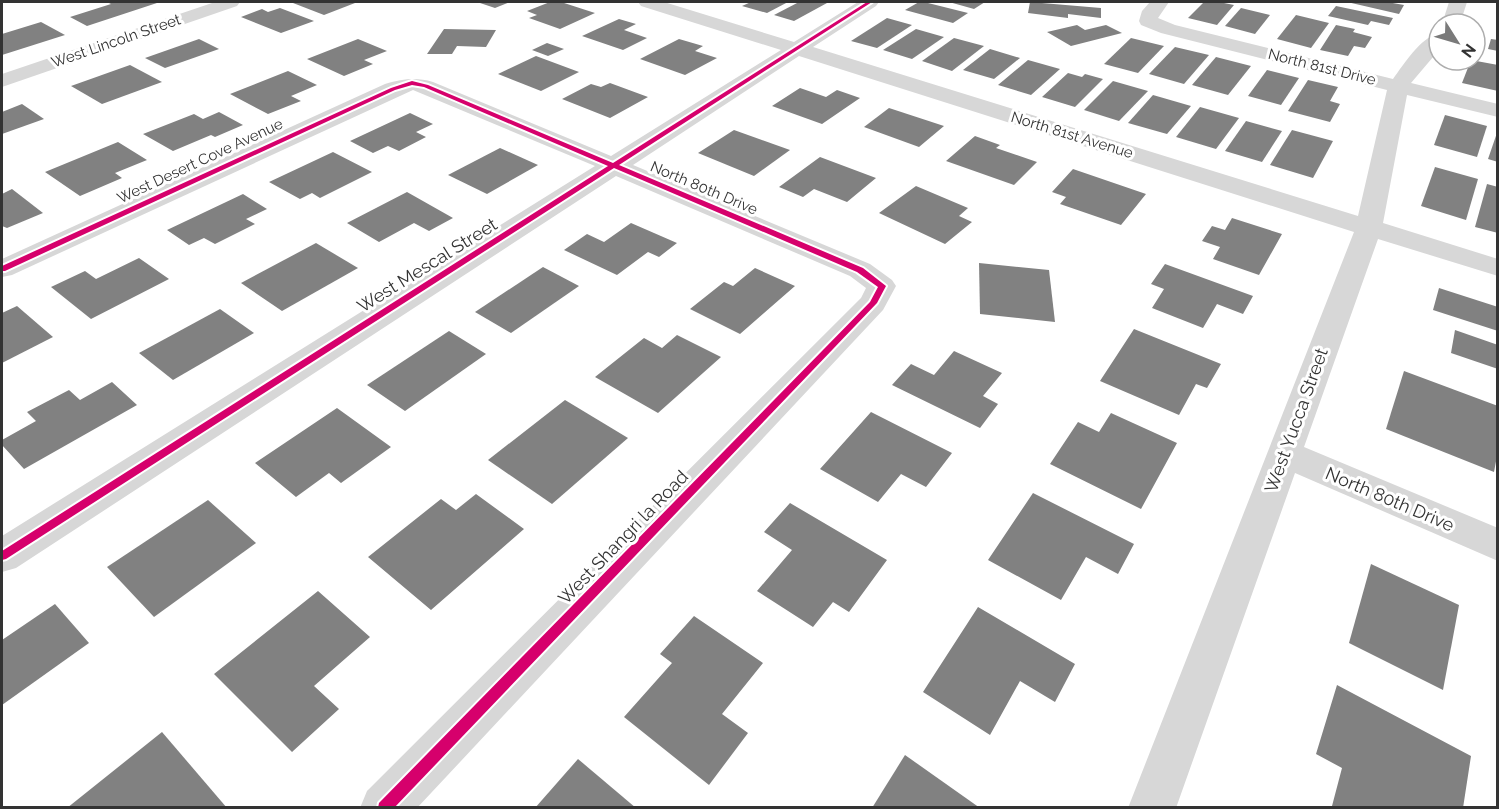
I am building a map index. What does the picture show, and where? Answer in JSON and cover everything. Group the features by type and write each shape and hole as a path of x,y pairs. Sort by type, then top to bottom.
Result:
{"street":[{"name":"West Lincoln Street","path":"2,81 231,2"},
{"name":"North 81st Avenue","path":"646,2 1497,268"},
{"name":"West Mescal Street","path":"2,556 870,2"},
{"name":"North 81st Drive","path":"1160,2 1151,11 1148,21 1168,29 1497,111"},
{"name":"West Yucca Street","path":"1152,807 1369,227 1398,86 1427,51"},
{"name":"North 80th Drive","path":"412,83 426,86 860,270 882,286"},
{"name":"West Desert Cove Avenue","path":"2,269 393,89 412,83"},
{"name":"West Shangri la Road","path":"384,807 873,303 882,286"},
{"name":"North 80th Drive","path":"1283,453 1497,545"}],"building":[{"path":"107,2 160,2 87,26 70,17 111,4"},
{"path":"477,2 510,2 495,8"},
{"path":"550,2 561,2 595,13 560,29 529,18 537,15 527,11"},
{"path":"751,2 788,2 767,13 742,6"},
{"path":"799,2 827,3 794,21 774,15"},
{"path":"919,2 968,13 953,23 905,10"},
{"path":"949,2 985,2 974,9"},
{"path":"1030,2 1101,8 1101,18 1068,14 1068,18 1028,13"},
{"path":"1204,2 1234,5 1217,25 1188,18"},
{"path":"1347,2 1387,2 1404,5 1399,14"},
{"path":"293,3 355,3 324,15"},
{"path":"1336,6 1393,18 1389,25 1371,21 1368,25 1328,16"},
{"path":"280,8 314,21 281,33 241,17 262,9 268,12"},
{"path":"1241,8 1270,15 1255,34 1225,26"},
{"path":"1296,15 1329,23 1311,48 1277,39"},
{"path":"887,18 912,25 877,48 851,41"},
{"path":"619,19 636,24 624,30 647,38 623,50 582,36"},
{"path":"41,22 65,35 2,55 2,34"},
{"path":"1077,25 1085,30 1106,25 1122,33 1071,46 1047,32"},
{"path":"1336,25 1355,29 1353,32 1372,37 1365,48 1354,46 1348,56 1320,50"},
{"path":"444,29 496,30 486,47 457,46 452,54 427,54"},
{"path":"916,29 944,37 912,59 883,50"},
{"path":"954,38 984,46 952,71 922,61"},
{"path":"1131,38 1164,46 1138,73 1104,64"},
{"path":"199,39 219,49 165,68 145,58"},
{"path":"358,39 387,51 364,60 373,64 344,76 307,59"},
{"path":"679,39 703,46 695,51 717,58 685,75 640,59"},
{"path":"1491,39 1498,40 1498,51 1488,49"},
{"path":"547,43 564,49 548,56 532,50"},
{"path":"1175,47 1209,55 1184,84 1149,74"},
{"path":"990,49 1020,58 994,79 963,70"},
{"path":"536,56 579,72 541,91 498,74"},
{"path":"1216,57 1251,66 1228,95 1192,85"},
{"path":"1028,60 1060,69 1031,95 998,85"},
{"path":"1487,63 1498,65 1498,91 1462,83 1466,72 1487,72"},
{"path":"130,65 162,82 102,104 71,86"},
{"path":"1267,70 1299,78 1281,105 1248,96"},
{"path":"288,71 317,85 291,96 301,101 268,114 230,94"},
{"path":"1068,73 1082,77 1085,74 1103,79 1075,107 1042,97"},
{"path":"1308,80 1338,87 1330,101 1340,104 1330,122 1288,111"},
{"path":"1113,81 1148,91 1119,121 1084,110"},
{"path":"610,83 648,97 610,118 562,99 591,84 601,87"},
{"path":"800,88 826,97 837,90 860,98 822,124 772,106"},
{"path":"1153,95 1191,106 1167,134 1128,123"},
{"path":"22,104 44,119 2,134 2,112"},
{"path":"1200,107 1239,118 1216,149 1176,137"},
{"path":"889,108 944,126 919,147 864,127"},
{"path":"219,112 243,125 173,151 143,134 194,114 203,119"},
{"path":"410,113 433,124 416,132 426,137 399,151 388,146 373,153 350,141"},
{"path":"1445,115 1487,126 1477,157 1434,145"},
{"path":"1246,121 1282,131 1262,162 1225,151"},
{"path":"734,130 790,150 754,176 698,153"},
{"path":"1292,130 1333,141 1313,178 1270,165"},
{"path":"1498,130 1498,162 1488,159"},
{"path":"975,136 1000,145 996,148 1037,162 1014,185 946,161"},
{"path":"118,142 147,160 115,173 122,178 80,196 45,172"},
{"path":"500,148 538,165 487,194 448,175"},
{"path":"333,152 372,172 320,198 312,193 300,199 269,182"},
{"path":"820,157 876,178 847,202 814,189 803,197 779,187"},
{"path":"1435,167 1478,179 1466,220 1421,206"},
{"path":"1073,169 1146,194 1121,225 1060,204 1066,197 1052,192"},
{"path":"1487,184 1498,187 1498,233 1475,227"},
{"path":"916,186 968,208 959,216 972,222 945,244 879,213"},
{"path":"12,189 43,213 7,228 2,226 2,194"},
{"path":"407,192 453,218 429,231 414,223 379,242 347,223"},
{"path":"243,194 267,209 246,219 255,224 215,244 204,238 189,245 167,230"},
{"path":"1232,218 1282,234 1259,275 1213,259 1220,247 1202,241 1212,226 1225,230"},
{"path":"631,223 677,243 659,257 648,252 617,275 564,250 587,234 604,242"},
{"path":"316,243 358,268 282,311 241,283"},
{"path":"139,258 169,279 91,319 51,287 85,271 96,279"},
{"path":"979,263 1049,270 1055,322 980,314"},
{"path":"1165,264 1253,296 1243,314 1217,304 1203,328 1152,308 1164,289 1151,284"},
{"path":"543,267 579,286 511,333 475,312"},
{"path":"755,268 795,286 740,334 690,309 724,282 733,286"},
{"path":"1439,288 1498,307 1498,331 1433,310"},
{"path":"17,306 53,337 2,363 2,313"},
{"path":"220,309 254,333 173,380 139,353"},
{"path":"1134,329 1221,364 1207,388 1196,384 1179,415 1100,381"},
{"path":"1455,330 1498,345 1498,369 1451,353"},
{"path":"449,331 486,354 405,411 367,385"},
{"path":"677,335 721,357 658,413 595,377 644,338 662,348"},
{"path":"954,351 1002,373 983,396 998,404 980,428 892,385 911,364 934,375"},
{"path":"1404,371 1498,406 1498,451 1494,472 1386,429"},
{"path":"112,382 137,405 24,469 2,445 2,440 36,421 27,412 69,390 80,400"},
{"path":"565,400 628,438 552,504 488,460"},
{"path":"337,408 391,447 341,483 329,473 296,497 255,463"},
{"path":"871,412 952,453 926,487 901,474 878,502 820,469"},
{"path":"1111,413 1177,443 1141,509 1050,464 1078,422 1099,432"},
{"path":"1033,493 1134,544 1118,574 1086,557 1061,600 988,560"},
{"path":"476,494 524,529 431,610 368,557 441,499 456,510"},
{"path":"208,500 256,543 154,617 107,567"},
{"path":"790,503 887,560 849,612 833,602 813,627 757,591 792,550 764,532"},
{"path":"1371,564 1459,605 1443,690 1349,643"},
{"path":"318,591 370,637 314,686 339,709 292,752 214,674"},
{"path":"55,604 89,643 2,705 2,640"},
{"path":"978,607 1075,664 1055,702 1020,681 990,735 923,692"},
{"path":"694,616 763,663 722,714 748,733 709,785 624,717 672,663 660,654"},
{"path":"1337,685 1471,756 1463,808 1332,806 1342,768 1316,754"},
{"path":"162,732 227,808 67,808"},
{"path":"905,755 980,808 872,808"},
{"path":"578,759 636,808 535,808"}],"cycle path":[{"path":"2,556 870,2"},
{"path":"2,269 393,89 412,83 426,86 860,270 882,286 873,303 384,808"}]}
